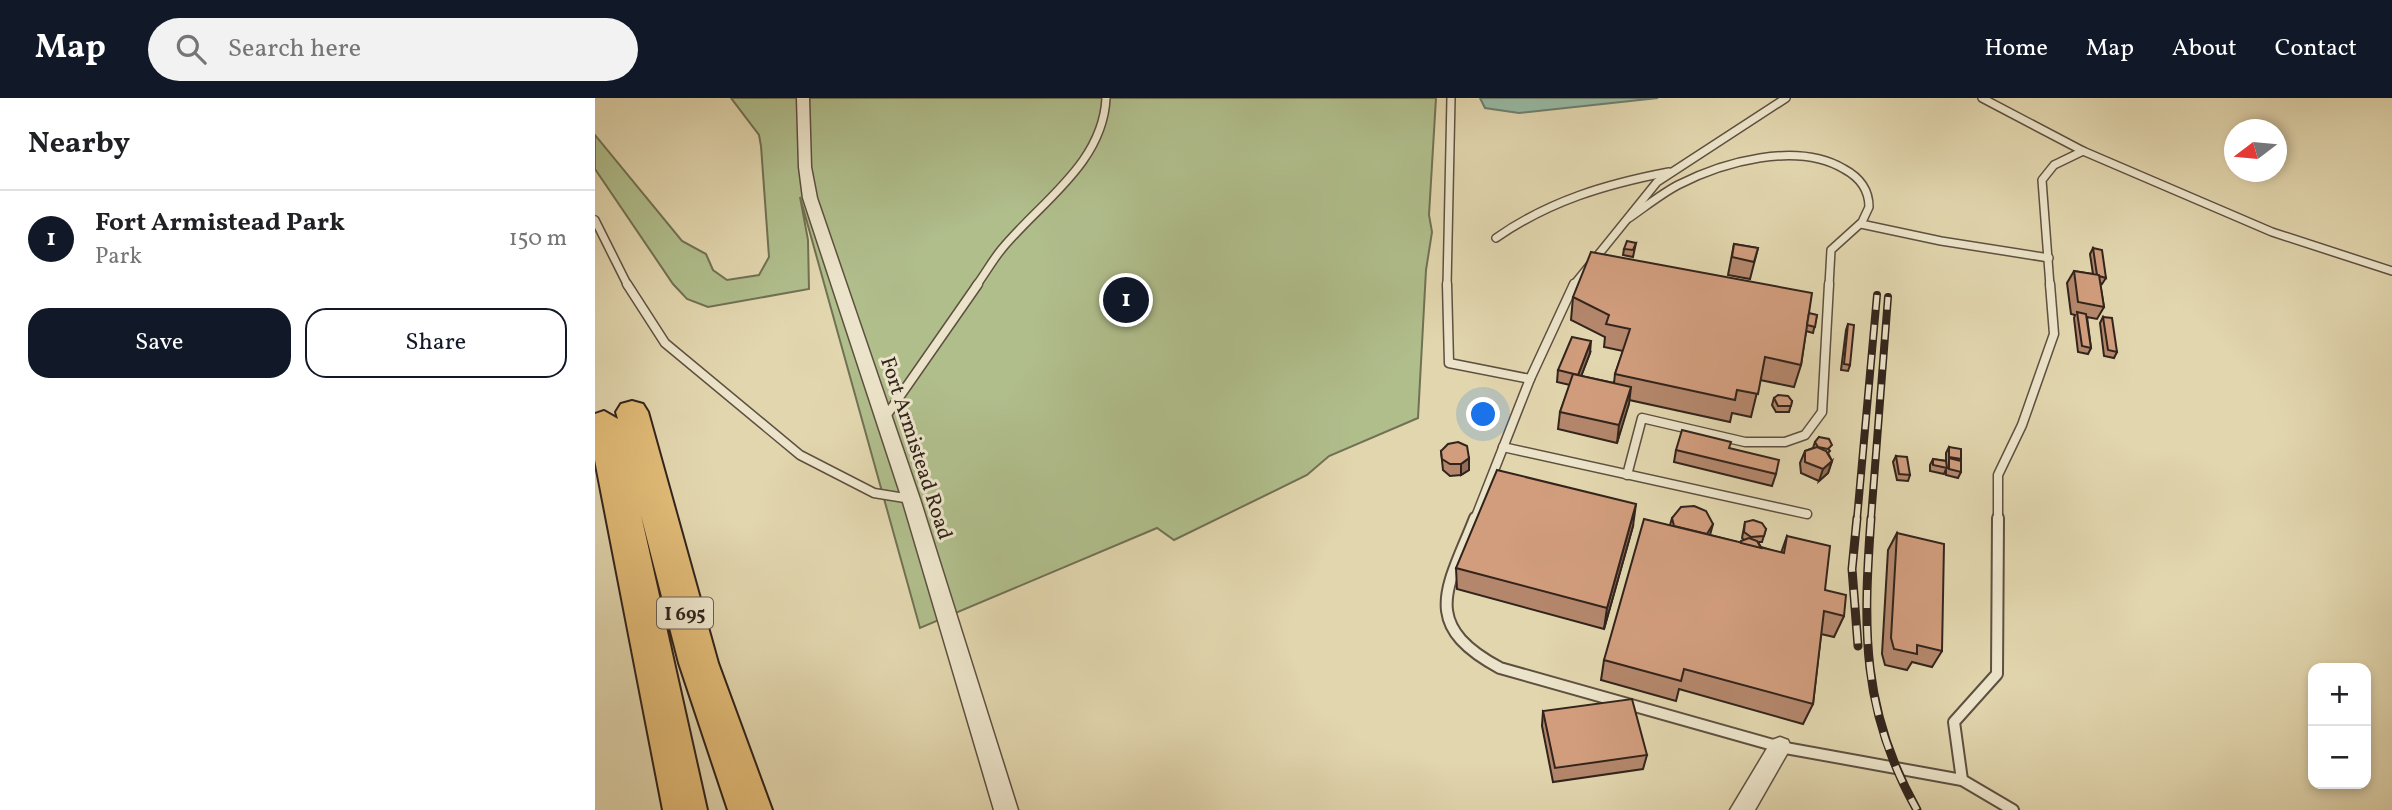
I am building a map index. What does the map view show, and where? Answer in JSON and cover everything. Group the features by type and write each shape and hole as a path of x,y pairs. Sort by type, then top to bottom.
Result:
{"highway":[{"name":"I 695","path":"685,810 618,418 730,761 750,810"}],"street":[{"name":"Fort Armistead Road","path":"803,98 804,167 810,198 911,499 1006,810"},
{"path":"1742,810 1780,747"}],"lane":[{"path":"884,419 1002,249 1051,200 1091,148 1105,120 1106,98"},
{"path":"1451,98 1446,317 1449,363 1530,379"},
{"path":"1786,98 1657,182 1604,250 1576,279 1530,379 1447,589 1445,610 1449,627 1457,640 1473,654 1500,668 1780,747 1962,780 2013,810"},
{"path":"1982,98 2083,151 2271,232 2392,271"},
{"path":"1962,780 1954,722 1997,674 1998,475 2022,425 2054,334 2042,180 2046,172 2055,165 2083,151"},
{"path":"1627,475 1642,418 1761,444 1786,442 1803,436 1815,426 1822,412 1831,250 1841,237 1861,224 1869,211 1860,180 1832,163 1789,157 1763,159 1702,174 1676,186 1629,218"},
{"path":"1496,237 1556,201 1606,183 1671,171"},
{"path":"595,220 631,290 665,342 800,456 874,492 911,499"},
{"path":"1861,224 1941,241 2049,258"},
{"path":"1503,447 1807,514"}],"shaded area":[{"path":"731,98 1436,98 1429,215 1432,232 1426,270 1418,418 1329,456 1307,475 1174,540 1157,528 920,628 800,197 808,240 809,289 708,307 687,299 673,284 595,169 595,135 682,241 706,254 713,270 727,280 759,275 769,257 761,146 759,135"},
{"path":"1480,98 1658,98 1519,113 1485,108"}],"building":[{"path":"1627,241 1636,243 1633,250 1624,249"},
{"path":"1734,244 1758,248 1754,262 1732,257"},
{"path":"2093,248 2102,250 2106,278 2097,275"},
{"path":"1591,252 1812,293 1801,365 1765,357 1758,394 1737,390 1735,400 1615,374 1630,329 1606,324 1609,315 1573,297"},
{"path":"2074,271 2099,275 2104,307 2078,302"},
{"path":"2077,312 2086,314 2091,348 2082,346"},
{"path":"1809,313 1817,315 1815,327 1807,325"},
{"path":"2103,317 2112,318 2117,352 2108,350"},
{"path":"1848,324 1854,325 1850,365 1844,364"},
{"path":"1572,337 1591,341 1578,375 1558,370"},
{"path":"1573,374 1631,387 1619,425 1560,412"},
{"path":"1778,395 1788,396 1792,401 1791,406 1778,406 1774,398"},
{"path":"1682,430 1731,442 1729,448 1779,460 1776,474 1676,450"},
{"path":"1819,437 1829,439 1832,445 1828,449 1818,447 1815,442"},
{"path":"1458,442 1467,446 1469,458 1461,464 1450,464 1442,459 1441,451 1448,444"},
{"path":"1817,447 1826,451 1832,461 1823,469 1805,462 1805,451"},
{"path":"1949,447 1961,449 1961,459 1949,457"},
{"path":"1896,456 1907,457 1910,475 1899,474"},
{"path":"1949,458 1961,461 1961,472 1949,469"},
{"path":"1933,459 1946,461 1947,468 1933,465"},
{"path":"1497,470 1636,504 1607,608 1456,568"},
{"path":"1694,506 1706,511 1713,524 1707,534 1674,526 1672,518 1681,507"},
{"path":"1644,519 1784,553 1787,536 1830,546 1825,590 1846,595 1844,616 1824,611 1813,704 1684,669 1681,681 1604,660"},
{"path":"1753,520 1762,523 1766,529 1764,536 1751,537 1744,532 1745,522"},
{"path":"1897,533 1944,544 1942,651 1917,645 1917,654 1894,649 1891,638"},
{"path":"1749,538 1757,541 1761,548 1741,543"},
{"path":"1632,699 1647,755 1555,768 1543,711"}],"railway":[{"path":"1857,519 1877,295"},
{"path":"1871,519 1888,297"},
{"path":"1857,518 1852,569 1858,646"},
{"path":"1871,518 1867,596 1870,668 1885,738 1917,810"}],"place":[{"name":"Fort Armistead Park","path":"1126,300"}]}
